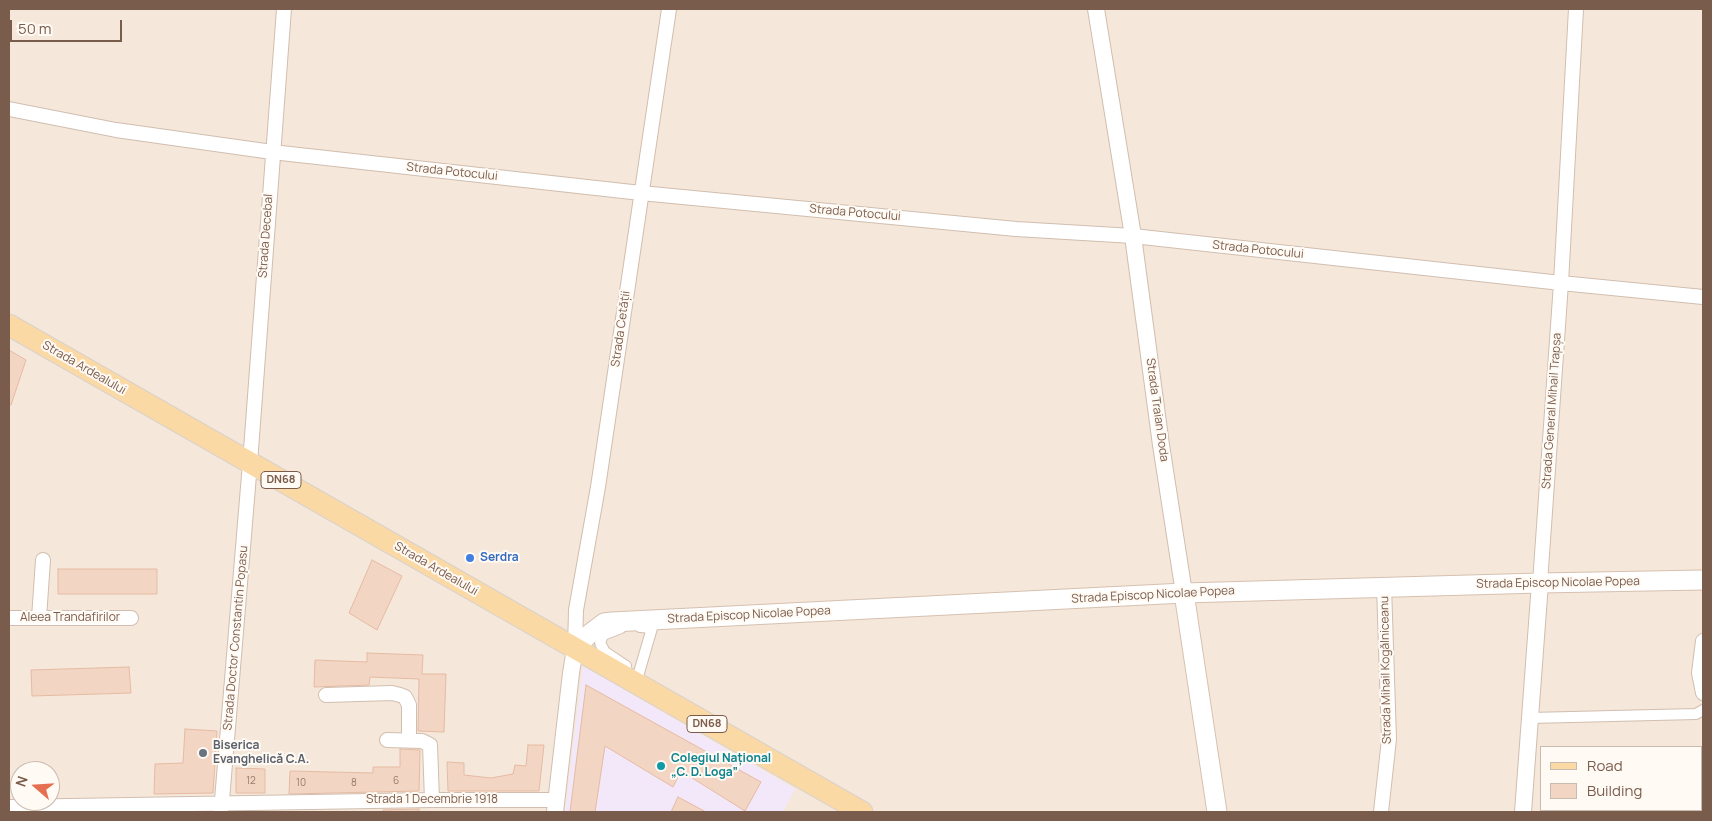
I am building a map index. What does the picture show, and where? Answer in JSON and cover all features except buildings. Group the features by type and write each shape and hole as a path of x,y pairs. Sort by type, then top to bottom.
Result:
{"main road":[{"name":"Strada Ardealului","path":"9,325 575,649 638,679 862,812"},
{"name":"Strada Episcop Nicolae Popea","path":"575,649 587,636 604,623 652,624 1184,593 1540,582 1703,580"},
{"name":"Strada Traian Doda","path":"1184,593 1217,812"}],"street":[{"name":"Strada Decebal","path":"250,463 284,9"},
{"name":"Strada Cetății","path":"575,649 576,610 600,477 669,9"},
{"name":"Strada Traian Doda","path":"1096,9 1133,236 1160,436 1184,593"},
{"name":"Strada General Mihail Trapșa","path":"1523,812 1561,283 1576,9"},
{"name":"Strada Potocului","path":"9,109 116,130 272,152 641,193 1016,229 1133,236 1703,297"},
{"name":"Strada Doctor Constantin Popasu","path":"222,808 250,463"},
{"path":"39,618 43,560"},
{"name":"Strada Mihail Kogălniceanu","path":"1381,812 1389,739 1384,586"},
{"name":"Aleea Trandafirilor","path":"9,618 131,618"},
{"path":"652,624 638,679 605,652 600,643 603,635 611,631 625,627 652,624"},
{"path":"1703,641 1699,673 1703,693"},
{"path":"555,806 570,673 575,649"},
{"path":"326,695 392,693 405,697 409,705 409,740"},
{"path":"1530,718 1696,714 1703,710"},
{"path":"387,740 422,741 430,745 432,800"},
{"name":"Strada 1 Decembrie 1918","path":"9,808 353,807 432,800 555,806"}],"shaded area":[{"path":"9,9 1703,9 1703,812 9,812"},
{"path":"583,666 795,789 783,812 565,812"}],"place":[{"name":"Serdra","path":"470,558"},
{"name":"Biserica Evanghelică C.A.","path":"203,753"},
{"name":"Colegiul Național „C. D. Loga”","path":"661,766"}]}
